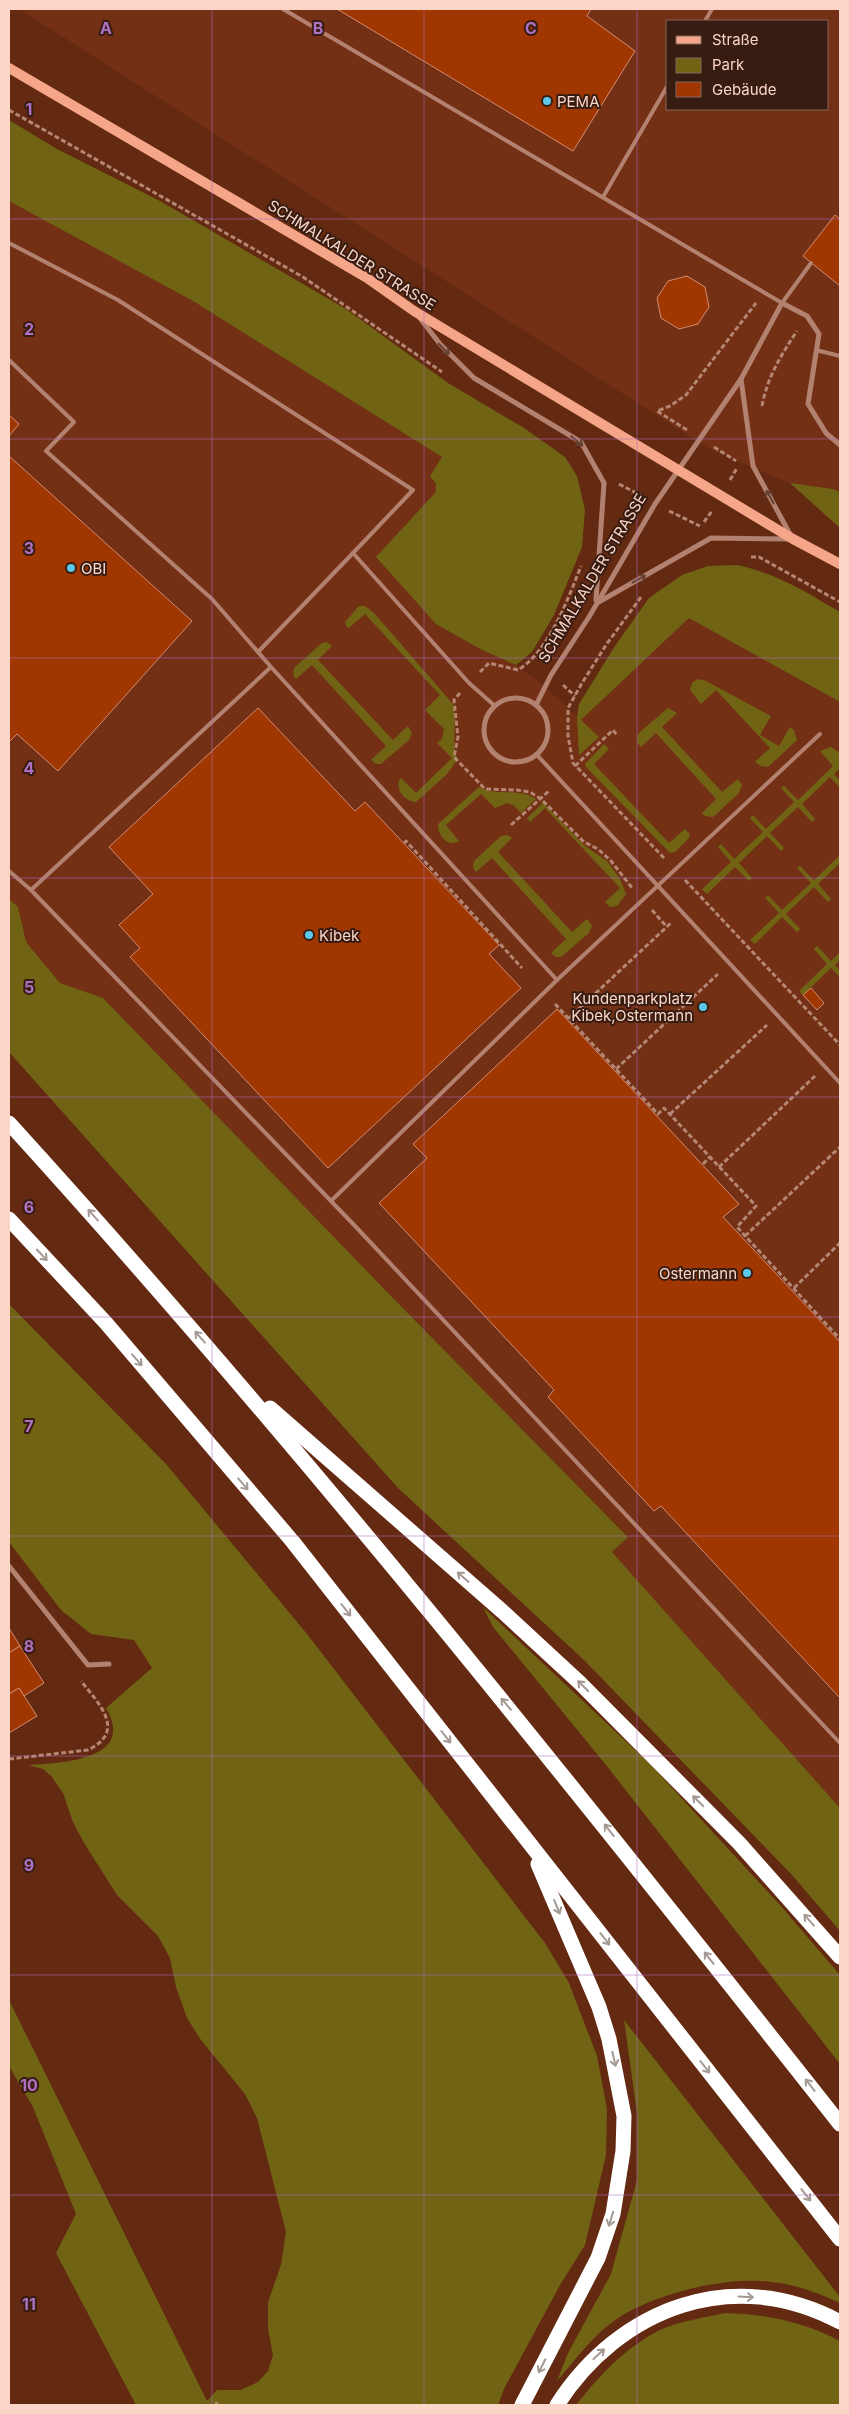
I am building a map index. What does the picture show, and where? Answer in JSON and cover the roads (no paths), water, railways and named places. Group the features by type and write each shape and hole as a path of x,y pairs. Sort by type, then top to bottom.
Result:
{"highway":[{"path":"9,1123 232,1374 581,1795 840,2124"},
{"path":"9,1219 106,1323 293,1542 840,2239"},
{"path":"232,1374 502,1611 580,1683 739,1843 840,1957"},
{"path":"522,2405 598,2258 613,2214 623,2151 624,2116 609,2039 599,2007 531,1846"},
{"path":"557,2405 584,2369 618,2338 653,2316 693,2301 718,2298 770,2298 804,2307 840,2322"}],"main road":[{"name":"SCHMALKALDER STRASSE","path":"9,68 367,278 414,311 793,539 840,564"}],"street":[{"path":"782,303 807,316 819,334 808,404 826,433 840,445"},
{"name":"SCHMALKALDER STRASSE","path":"536,705 551,675 655,504 741,379 782,303"},
{"path":"414,311 440,344 474,378 581,442 604,483 596,603"},
{"path":"596,603 711,538 793,539 753,466 741,379"},
{"path":"520,698 536,705 543,712 549,730 548,739 537,755 520,763 510,762 493,753 487,745 484,724 494,706 502,701 520,698"},
{"path":"9,1566 88,1665 109,1664"}],"lane":[{"path":"283,9 782,303 811,262"},
{"path":"706,20 712,9"},
{"path":"603,197 666,88"},
{"path":"9,243 118,300 413,490 258,652"},
{"path":"815,350 840,356"},
{"path":"9,360 74,422 46,451 212,599 271,667 557,980"},
{"path":"353,553 470,683 494,706"},
{"path":"30,890 271,667"},
{"path":"331,1201 544,992 820,734"},
{"path":"537,755 840,1083"},
{"path":"9,871 30,890 331,1201 840,1743"}],"place":[{"name":"PEMA","path":"547,101"},
{"name":"OBI","path":"71,568"},
{"name":"Kibek","path":"309,935"},
{"name":"Kundenparkplatz Kibek,Ostermann","path":"703,1007"},
{"name":"Ostermann","path":"747,1273"}]}
